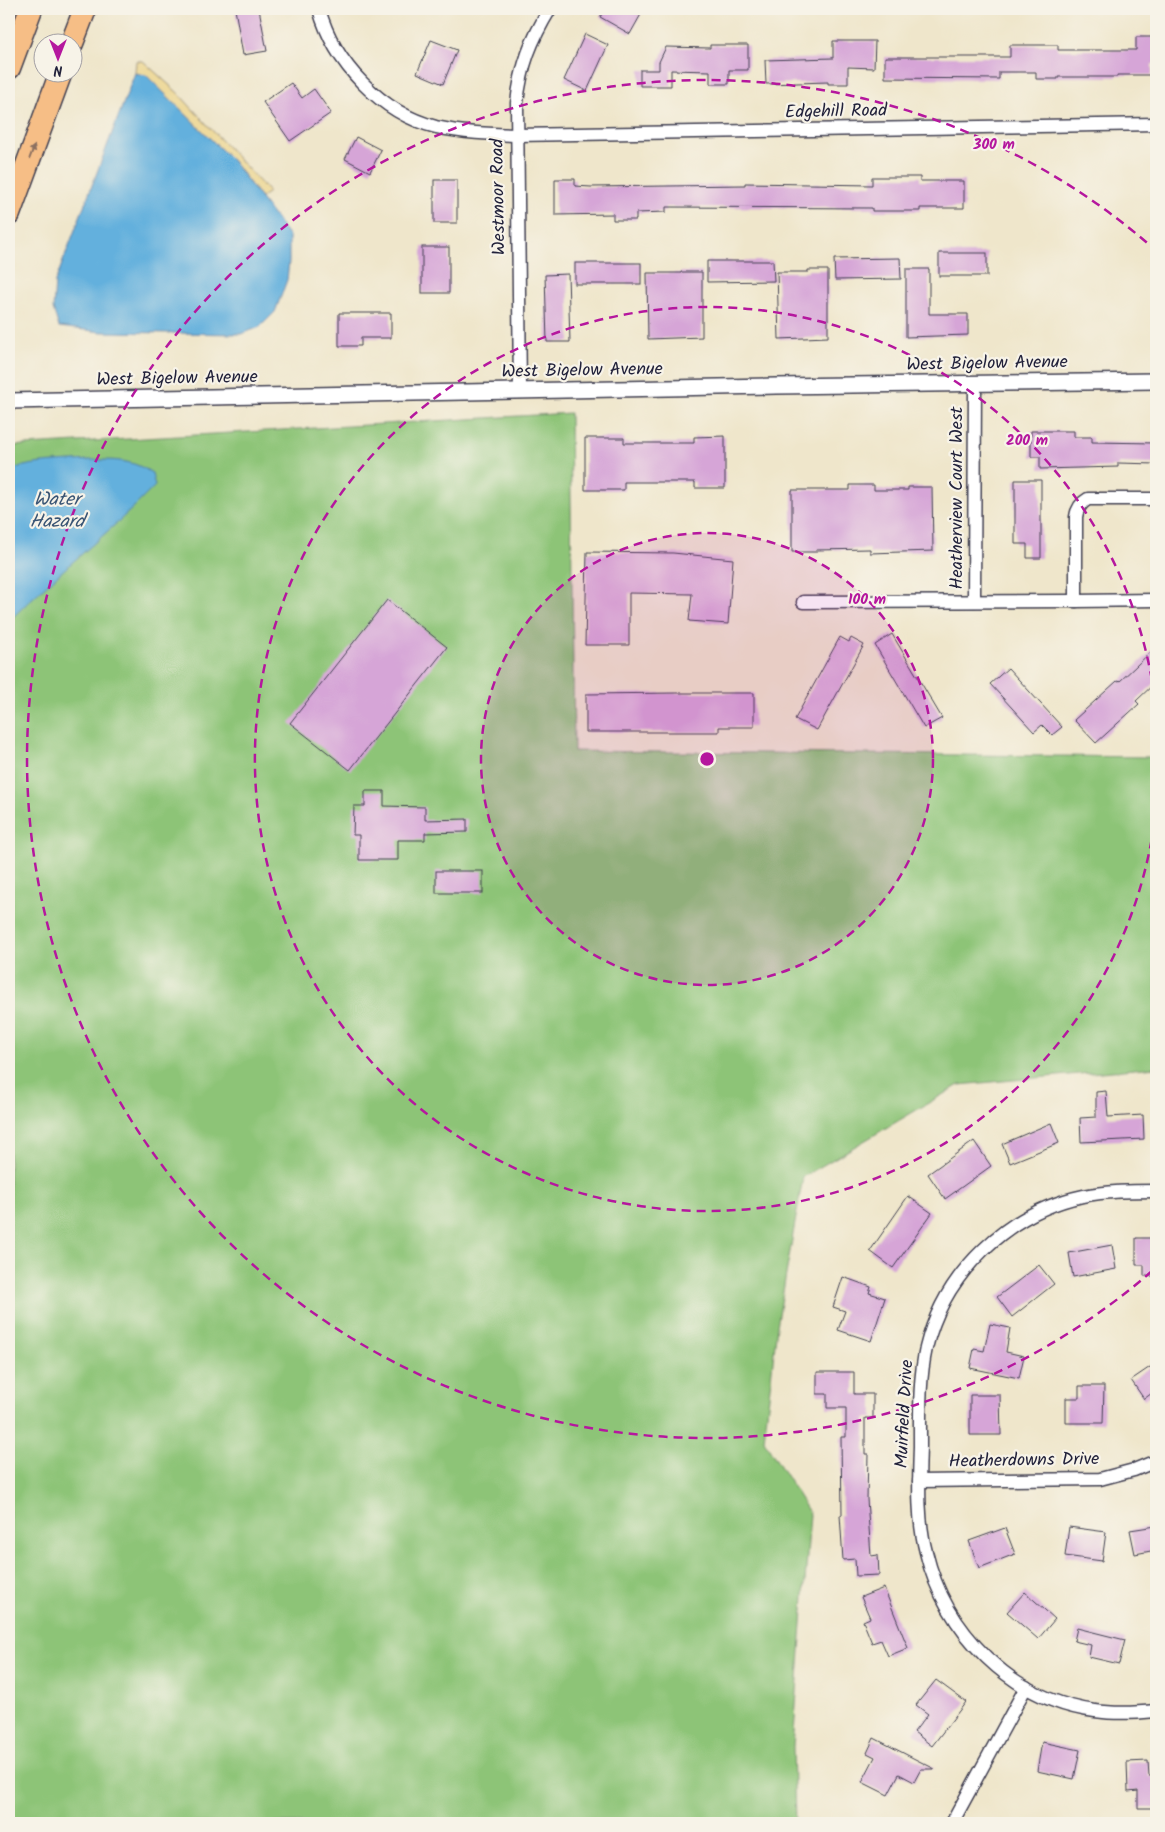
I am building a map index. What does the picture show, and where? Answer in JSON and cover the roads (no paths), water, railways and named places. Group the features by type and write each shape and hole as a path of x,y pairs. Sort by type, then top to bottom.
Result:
{"highway":[{"path":"9,68 31,9"},
{"path":"76,32 85,9"},
{"path":"9,214 58,82"}],"street":[{"name":"Edgehill Road","path":"319,9 332,42 358,79 393,108 413,118 434,126 467,133 516,135 1156,124"},
{"name":"Westmoor Road","path":"520,391 516,103 522,69 532,41 550,9"},
{"name":"West Bigelow Avenue","path":"12,401 1156,381"},
{"name":"Heatherview Court West","path":"974,383 974,600 1156,600"},
{"path":"1076,601 1076,517 1082,502 1088,499 1156,499"},
{"path":"803,602 974,600"},
{"name":"Muirfield Drive","path":"1156,1191 1105,1192 1060,1202 1039,1211 1007,1230 983,1250 967,1267 942,1305 926,1348 920,1393 919,1481 921,1529 926,1552 940,1595 951,1615 980,1651 996,1666 1026,1687 1052,1699 1094,1711 1117,1713 1156,1711"},
{"name":"Heatherdowns Drive","path":"919,1481 1100,1479 1134,1470 1156,1461"},
{"path":"952,1823 1026,1687"}],"water":[{"path":"135,73 146,75 232,160 289,236 287,280 275,312 260,327 241,334 102,332 59,327 53,309 55,282"},
{"name":"Water Hazard","path":"115,460 137,465 152,473 155,486 9,621 9,470 39,463"}]}
